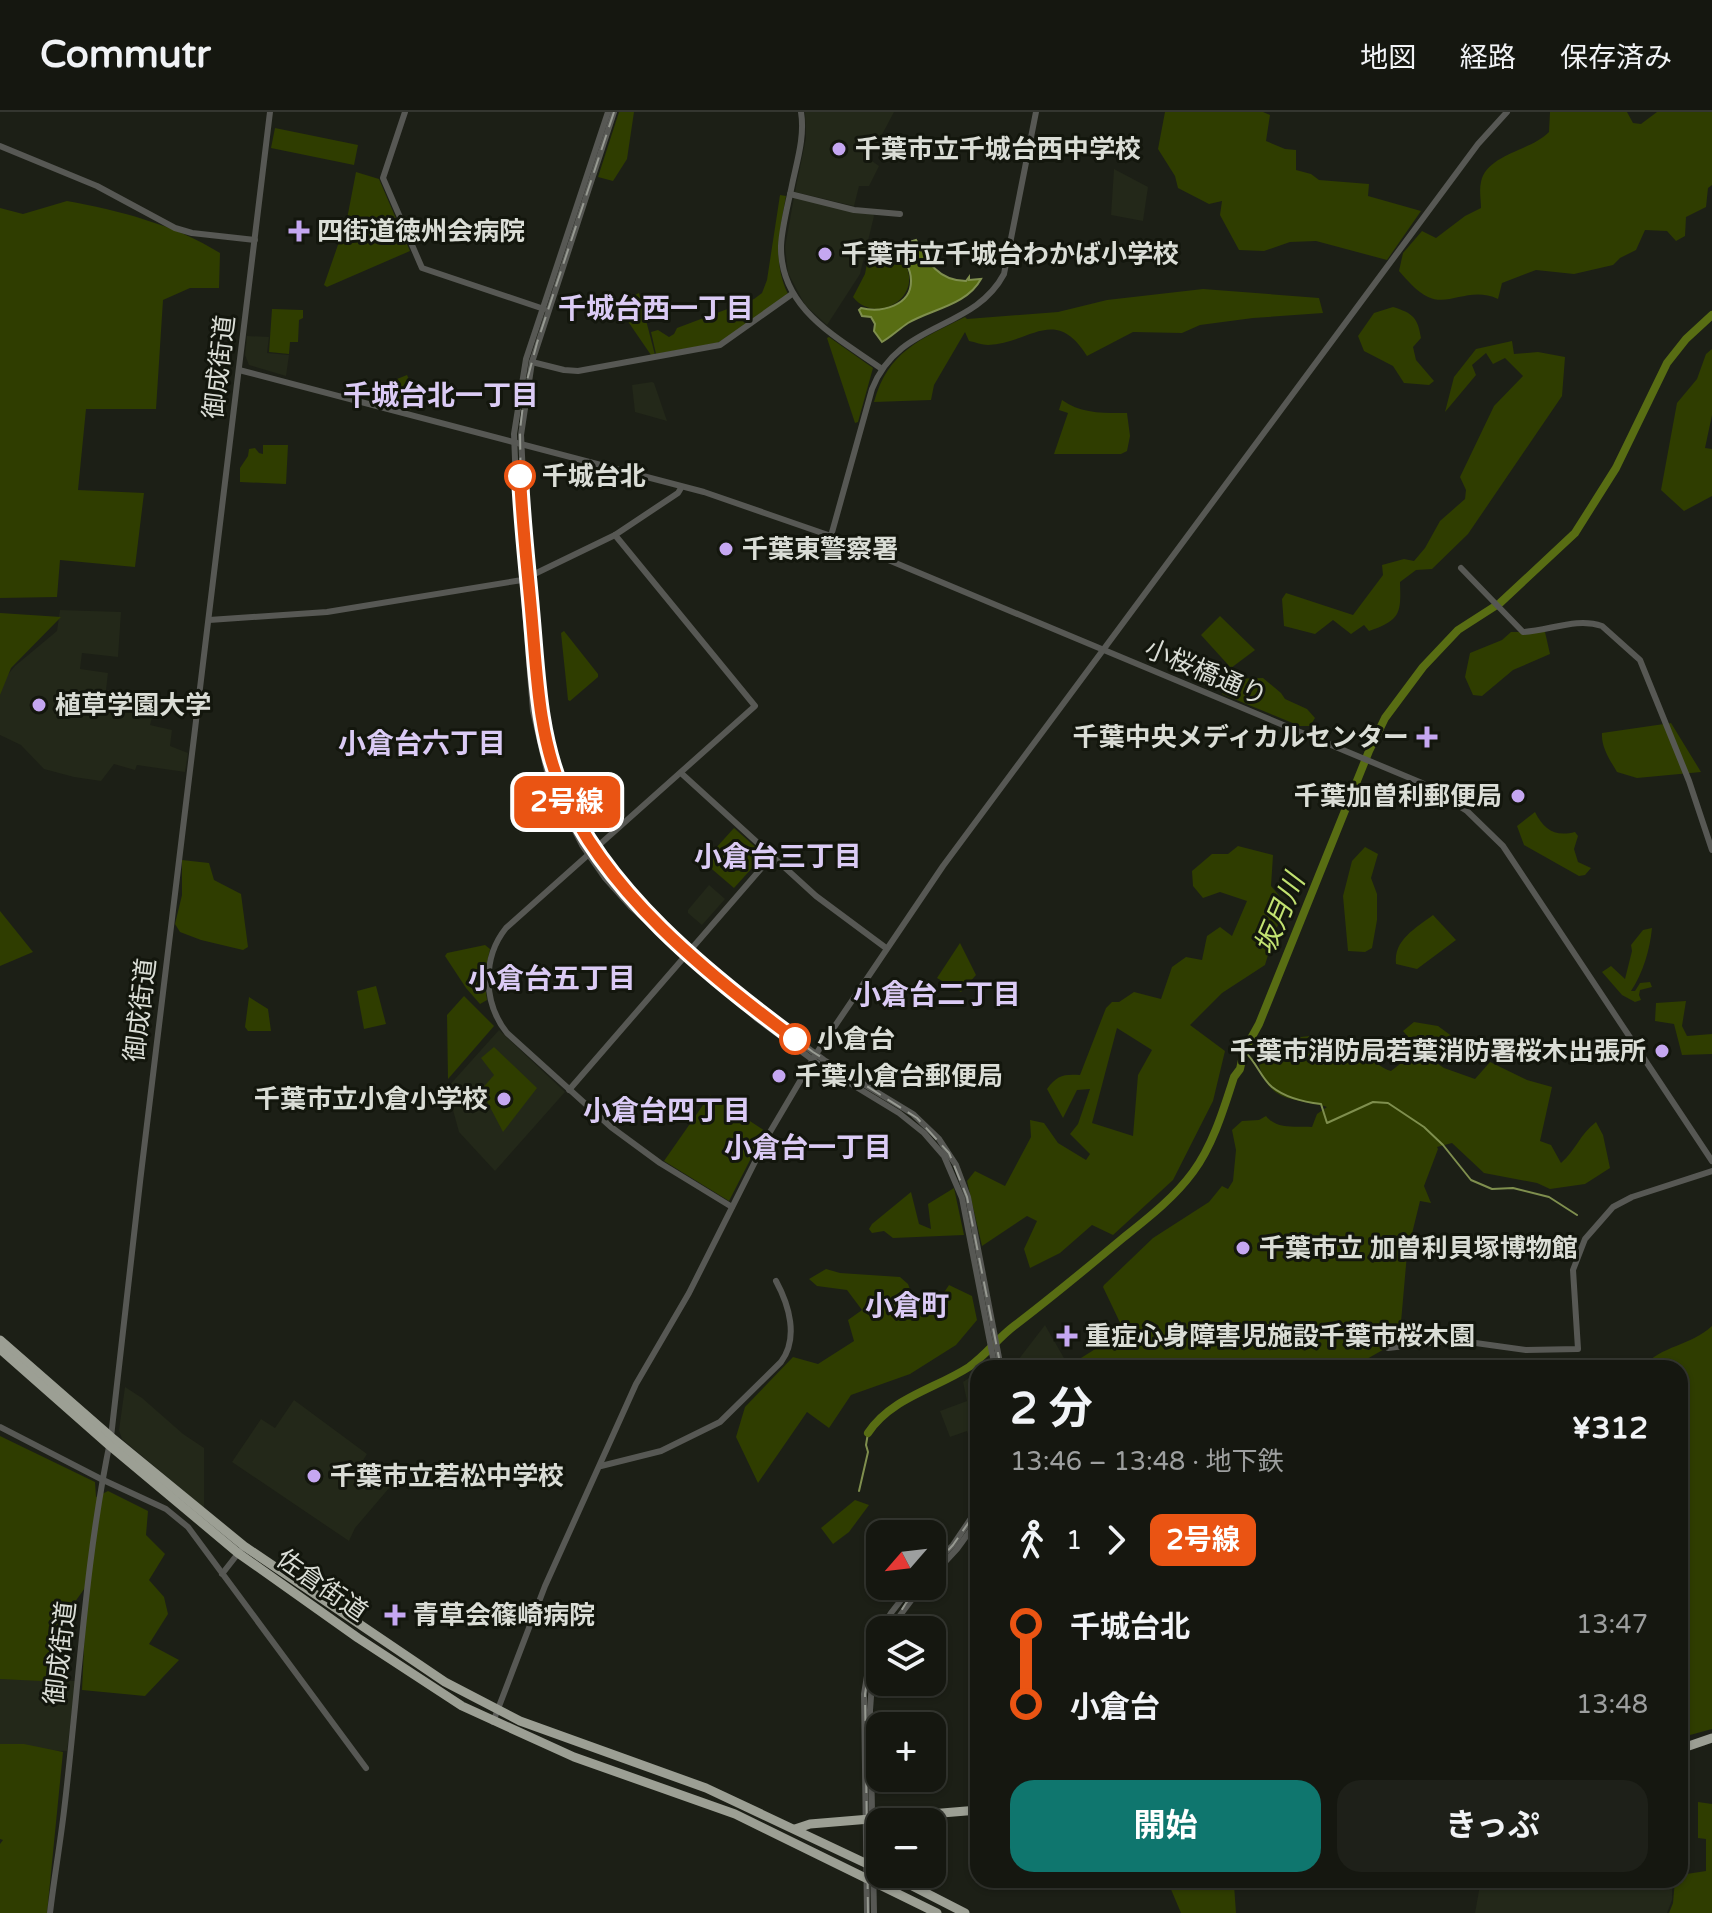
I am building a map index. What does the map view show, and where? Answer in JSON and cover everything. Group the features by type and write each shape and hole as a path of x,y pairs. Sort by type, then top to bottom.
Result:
{"highway":[{"name":"佐倉街道","path":"0,1340 110,1441"},
{"name":"佐倉街道","path":"0,1349 241,1549 382,1654 462,1706 574,1757 710,1804 866,1878"},
{"name":"佐倉街道","path":"241,1549 445,1682 499,1711 544,1732 706,1788 866,1863"},
{"path":"1688,1746 1712,1738"},
{"path":"946,1813 970,1811"},
{"path":"784,1837 810,1824 866,1820"},
{"name":"佐倉街道","path":"886,1888 937,1913"},
{"path":"916,1888 965,1913"}],"street":[{"name":"御成街道","path":"50,1913 270,112"},
{"path":"405,112 383,178 422,268 545,309"},
{"path":"517,444 545,309 608,112"},
{"path":"614,112 521,378 517,444 533,711 541,752 561,809 618,893 686,954 815,1057 913,1114 939,1139 964,1184 994,1360"},
{"path":"801,112 802,133 781,250 784,274 792,294 816,322 882,369"},
{"path":"831,536 872,389 882,369 909,341 982,303 998,285 1007,265 1036,112"},
{"path":"493,1722 545,1586 636,1384 689,1293 770,1132 815,1057 943,866 1478,144 1507,112"},
{"path":"0,146 97,186 175,228 192,233 255,240"},
{"path":"790,194 854,210 900,214"},
{"path":"532,362 578,371 720,345 792,294"},
{"name":"小桜橋通り","path":"239,370 704,492 831,536 1422,783 1453,801 1503,846 1712,1161"},
{"path":"209,620 327,612 525,579 615,535 669,500 681,488"},
{"path":"615,535 755,706 506,928 495,945 489,968 491,1001 502,1027 611,1127 660,1163 732,1207"},
{"path":"1461,568 1523,632 1562,625 1596,624 1637,656 1689,781 1712,850"},
{"path":"681,773 816,896 886,948"},
{"path":"569,1090 771,857"},
{"path":"1388,1348 1454,1340 1526,1350 1578,1349 1573,1270 1585,1239 1613,1207 1632,1197 1712,1171"},
{"path":"972,1231 999,1360"},
{"path":"601,1466 669,1448 720,1422 781,1362 788,1352 790,1321 776,1281"},
{"path":"0,1427 166,1509 188,1527 366,1768"},
{"path":"946,1551 970,1520"},
{"path":"946,1561 970,1531"},
{"path":"222,1574 241,1549"},
{"path":"866,1682 869,1808"},
{"path":"869,1808 871,1696"},
{"path":"867,1913 869,1888"},
{"path":"871,1888 874,1913"}],"shaded area":[{"path":"619,112 634,112 627,159 613,181 598,177"},
{"name":"千葉市立千城台西中学校","path":"805,112 894,112 869,159 879,166 869,186 859,186 854,206 795,192 806,138"},
{"path":"1165,112 1263,112 1270,115 1266,141 1296,150 1296,170 1319,180 1369,184 1368,196 1421,211 1387,260 1316,241 1290,242 1264,251 1239,250 1220,215 1222,201 1209,204 1178,188 1175,176 1158,149"},
{"path":"1550,112 1627,112 1633,123 1641,124 1657,112 1712,112 1712,185 1708,188 1706,207 1686,217 1685,236 1676,241 1667,231 1645,230 1636,250 1613,265 1574,274 1536,270 1502,283 1498,299 1469,295 1436,299 1412,286 1399,271 1403,253 1422,231 1436,238 1481,208 1480,185 1485,173 1500,159 1549,132"},
{"path":"275,128 358,145 354,165 271,148"},
{"path":"1114,169 1148,187 1143,221 1111,215"},
{"path":"356,172 379,179 410,251 327,287 324,285 347,219"},
{"path":"780,195 786,196 780,233 780,270 788,294 717,343 656,354 651,332 658,330 669,337 677,328 754,299 762,293 767,280"},
{"name":"千葉市立千城台わかば小学校","path":"794,197 873,213 874,216 860,274 827,325 805,305 788,273 785,247"},
{"path":"67,201 146,220 203,243 220,253 219,288 190,288 163,300 156,409 86,409 78,490 144,493 135,567 60,560 57,597 0,598 0,208 23,214"},
{"path":"877,239 902,259 909,284 896,303 874,309 853,297 865,274 871,243"},
{"path":"916,240 941,274 956,280 966,281 969,277 969,280 981,279 958,301 908,323 882,342 874,331 875,324 871,317 862,316 859,310 894,306 906,296 911,280 904,249 906,243"},
{"path":"1203,289 1319,298 1323,313 1200,325 1182,333 1133,332 1087,356 1064,332 1042,331 988,345 969,341 965,332 934,385 931,400 874,402 880,385 897,358 921,340 965,317 1058,312 1107,300"},
{"path":"639,293 655,355 651,355 616,304"},
{"path":"1393,307 1410,314 1416,321 1421,338 1413,347 1416,360 1434,381 1429,385 1404,383 1393,366 1364,351 1358,336 1374,313"},
{"path":"272,309 303,310 303,318 299,320 298,342 290,342 289,354 269,352"},
{"path":"247,336 269,337 267,353 289,355 286,376 249,365 245,355"},
{"path":"827,338 873,368 858,422 855,423"},
{"path":"1512,341 1514,354 1538,352 1565,357 1562,396 1468,534 1432,569 1416,570 1400,582 1399,608 1387,623 1369,631 1364,625 1351,634 1333,620 1315,634 1284,626 1282,599 1286,593 1353,615 1383,575 1382,565 1404,559 1414,561 1440,521 1465,499 1466,490 1460,477 1494,406 1523,376 1505,358 1493,364 1486,353 1472,365 1476,375 1445,412 1454,377 1476,349"},
{"path":"1712,349 1712,415 1705,448 1712,449 1712,496 1684,511 1661,490 1677,403 1697,379 1706,354"},
{"path":"407,375 416,394 411,410 374,400 377,387"},
{"path":"652,382 667,421 635,412 632,385"},
{"path":"1062,400 1085,410 1127,413 1130,436 1127,451 1121,454 1054,454 1068,413 1059,410"},
{"path":"263,445 288,445 286,484 240,482 240,468 249,449 255,448 263,454"},
{"path":"60,610 121,612 118,657 82,653 80,669 108,673 105,699 155,705 150,725 172,730 170,746 188,753 185,772 137,765 135,770 114,764 101,781 74,777 44,769 21,745 0,735 0,684 15,666 57,631"},
{"path":"0,613 61,617 11,668 0,695"},
{"path":"1220,616 1255,650 1231,668 1201,635"},
{"path":"564,631 598,674 570,701 561,633"},
{"path":"1511,632 1545,632 1550,654 1513,670 1482,696 1473,695 1465,677 1470,653 1502,640"},
{"path":"1263,678 1285,699 1307,709 1315,718 1310,726 1300,726 1222,694 1222,683 1229,679"},
{"path":"1671,723 1701,772 1637,778 1617,772 1604,748 1602,733"},
{"path":"1535,812 1551,831 1562,834 1575,832 1578,836 1574,849 1578,862 1591,868 1585,875 1579,876 1524,845 1517,826"},
{"path":"734,828 761,852 762,857 734,888 706,864 706,859"},
{"path":"1238,846 1273,855 1271,886 1288,906 1276,929 1265,965 1222,993 1190,1025 1225,1051 1213,1101 1173,1180 1113,1235 1092,1225 1060,1253 1030,1268 1024,1249 1037,1221 1027,1216 982,1246 967,1181 975,1171 1005,1186 1031,1137 1030,1120 1044,1123 1058,1143 1086,1160 1090,1154 1070,1134 1078,1124 1090,1089 1077,1090 1063,1118 1047,1089 1061,1076 1080,1075 1106,1008 1112,1002 1119,1002 1134,992 1161,999 1172,967 1186,957 1202,960 1207,936 1220,927 1232,936 1247,901 1220,892 1203,898 1193,886 1192,871 1212,854 1228,854","holes":["1117,1028 1152,1050 1138,1075 1133,1136 1092,1123"]},
{"path":"1365,847 1378,854 1371,878 1377,894 1377,920 1372,948 1365,952 1348,951 1343,896 1352,861"},
{"path":"182,860 209,863 214,880 241,894 248,947 243,950 180,932 175,924 182,895"},
{"path":"709,885 725,899 702,925 688,910"},
{"path":"0,911 33,952 0,966"},
{"path":"1433,915 1456,940 1417,969 1396,964 1402,941"},
{"path":"1652,928 1645,961 1631,991 1635,991 1640,983 1650,982 1652,987 1640,990 1641,1000 1635,1002 1622,995 1602,972 1611,966 1625,979 1631,945 1643,930"},
{"path":"960,943 976,975 961,992 937,978"},
{"path":"485,945 490,949 484,977 487,1000 480,1004 445,956"},
{"path":"376,986 386,1024 364,1029 357,991"},
{"path":"464,996 494,1026 448,1079 447,1015"},
{"path":"249,997 268,1009 271,1031 248,1031 245,1027"},
{"path":"1686,1001 1682,1026 1687,1036 1712,1034 1712,1054 1682,1055 1674,1024 1655,1021 1656,1003"},
{"path":"1414,1022 1438,1026 1453,1037 1425,1055 1444,1068 1475,1079 1490,1062 1527,1080 1552,1087 1540,1141 1551,1145 1561,1163 1596,1122 1603,1135 1610,1168 1585,1184 1550,1189 1537,1183 1484,1173 1452,1143 1437,1147 1424,1186 1431,1203 1420,1201 1407,1254 1399,1345 1388,1347 1365,1360 1078,1360 1124,1331 1104,1285 1153,1238 1209,1202 1222,1186 1228,1189 1233,1181 1236,1150 1232,1130 1242,1121 1259,1120 1266,1116 1281,1125 1312,1127 1317,1114 1327,1107 1276,1093 1263,1076 1258,1062 1266,1047 1277,1037 1291,1046 1301,1037 1310,1036 1294,1049 1298,1056 1356,1043 1380,1066 1391,1071 1419,1049 1403,1031"},
{"name":"千葉市立小倉小学校","path":"499,1030 565,1092 495,1171 459,1132 447,1088"},
{"path":"494,1047 537,1088 503,1132 481,1090 494,1075 481,1058"},
{"path":"710,1095 765,1131 729,1201 664,1161"},
{"path":"954,1188 964,1235 893,1238 884,1231 872,1233 869,1229 911,1192 919,1224 931,1229 928,1204"},
{"path":"826,1269 840,1273 900,1277 908,1284 916,1305 929,1315 949,1285 972,1296 977,1320 956,1345 910,1374 851,1395 829,1428 807,1412 758,1483 736,1437 745,1407 793,1357 818,1364 854,1341 848,1320 862,1310 847,1290 817,1286 809,1279"},
{"path":"1045,1325 1065,1360 1018,1360"},
{"path":"1712,1326 1712,1729 1690,1735 1688,1360 1650,1360"},
{"path":"970,1377 970,1439 967,1431 950,1437 940,1411 967,1401 963,1382"},
{"path":"125,1387 204,1448 204,1508 122,1439 119,1430"},
{"name":"千葉市立若松中学校","path":"294,1400 367,1454 360,1465 390,1487 355,1528 349,1541 232,1462 261,1419 275,1428"},
{"path":"0,1436 95,1482 96,1497 108,1491 148,1511 146,1535 165,1554 149,1580 164,1597 168,1614 149,1644 179,1660 145,1696 82,1690 87,1585 47,1641 70,1678 41,1681 0,1679"},
{"path":"855,1500 869,1505 849,1532 833,1544 821,1528"},
{"path":"0,1679 76,1681 67,1751 0,1749"},
{"path":"0,1744 24,1744 63,1752 47,1913 0,1913 0,1844 3,1840 0,1839"},
{"path":"1698,1802 1712,1804 1712,1913 1669,1913 1674,1888 1688,1888 1688,1874 1706,1871 1706,1839 1698,1838"},
{"path":"1170,1888 1234,1888 1236,1913 1181,1913"},
{"path":"1479,1888 1672,1888 1667,1913 1475,1913"}],"waterway":[{"name":"坂月川","path":"977,1360 1008,1331 1160,1207 1193,1172 1212,1138 1234,1077 1240,1069 1244,1051 1259,1024 1385,718 1423,667 1458,630 1500,603 1575,533 1616,468 1667,363 1686,339 1712,315"},
{"path":"1244,1051 1277,1091 1295,1099 1321,1104 1327,1123 1373,1102 1388,1103 1424,1127 1471,1180 1492,1189 1513,1188 1549,1197 1577,1215"},
{"name":"坂月川","path":"868,1433 901,1403 970,1366"},
{"name":"坂月川","path":"859,1491 868,1452 868,1433"}],"railway":[{"path":"614,112 537,343 525,388 520,430 521,498 539,701 553,768 587,840 637,903 760,1013 813,1052 917,1118 949,1153 967,1197 999,1360"},
{"path":"946,1553 970,1521"},
{"path":"898,1616 909,1600"},
{"path":"866,1688 868,1913"}],"metro line":[{"name":"2号線","path":"520,476 540,710 553,768 577,823 598,857 637,903 727,986 795,1039"}],"place":[{"name":"千葉市立千城台西中学校","path":"839,149"},
{"name":"四街道徳州会病院","path":"299,231"},
{"name":"千葉市立千城台わかば小学校","path":"825,254"},
{"name":"千城台北","path":"520,476"},
{"name":"千葉東警察署","path":"726,549"},
{"name":"植草学園大学","path":"39,705"},
{"name":"千葉中央メディカルセンター","path":"1427,737"},
{"name":"千葉加曽利郵便局","path":"1518,796"},
{"name":"小倉台","path":"795,1039"},
{"name":"千葉市消防局若葉消防署桜木出張所","path":"1662,1051"},
{"name":"千葉小倉台郵便局","path":"779,1076"},
{"name":"千葉市立小倉小学校","path":"504,1099"},
{"name":"千葉市立 加曽利貝塚博物館","path":"1243,1248"},
{"name":"重症心身障害児施設千葉市桜木園","path":"1067,1336"},
{"name":"千葉市立若松中学校","path":"314,1476"},
{"name":"青草会篠崎病院","path":"395,1615"}],"district":[{"name":"千城台西一丁目","path":"656,308"},
{"name":"千城台北一丁目","path":"441,395"},
{"name":"小倉台六丁目","path":"422,743"},
{"name":"小倉台三丁目","path":"778,856"},
{"name":"小倉台五丁目","path":"552,978"},
{"name":"小倉台二丁目","path":"937,994"},
{"name":"小倉台四丁目","path":"667,1110"},
{"name":"小倉台一丁目","path":"808,1147"},
{"name":"小倉町","path":"907,1305"}]}
